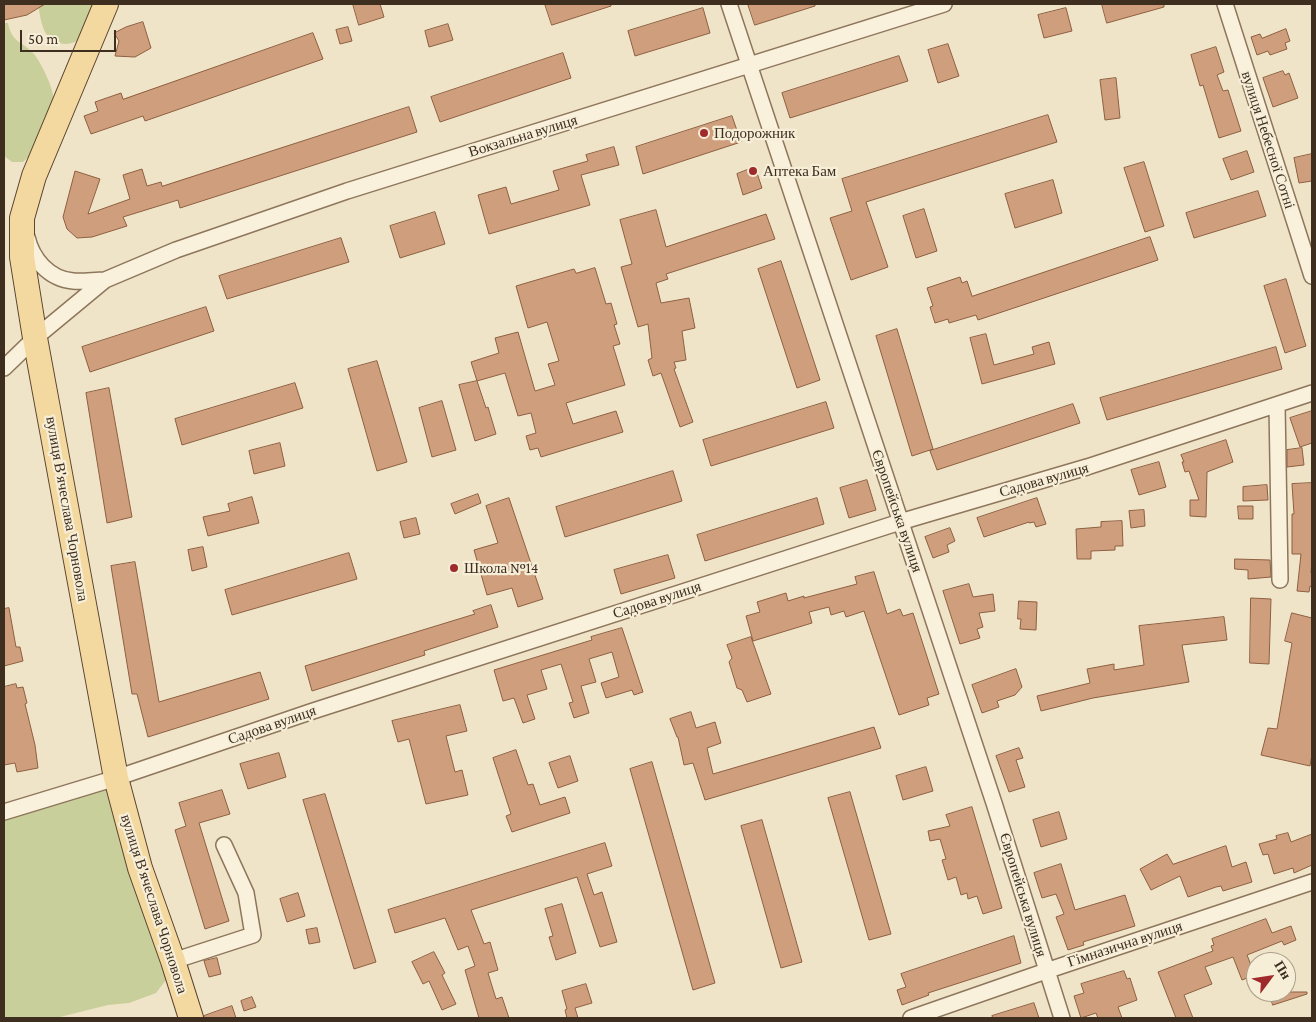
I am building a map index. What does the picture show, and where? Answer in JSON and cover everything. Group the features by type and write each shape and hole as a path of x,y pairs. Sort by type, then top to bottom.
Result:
{"main road":[{"name":"вулиця В'ячеслава Чорновола","path":"106,4 34,176 22,218 22,257 35,338 116,778 140,868 191,1018"}],"street":[{"name":"Європейська вулиця","path":"729,4 989,785 1062,1018"},
{"name":"Вокзальна вулиця","path":"4,368 35,338 105,280 176,250 347,191 944,4"},
{"name":"вулиця Небесної Сотні","path":"1224,4 1312,276"},
{"name":"Вокзальна вулиця","path":"22,218 29,247 38,262 53,276 72,281 105,280"},
{"name":"Садова вулиця","path":"4,812 116,778 313,711 900,522 1087,467 1312,393"},
{"path":"1277,405 1280,580"},
{"path":"173,961 253,935 246,893 224,845"},
{"name":"Гімназична вулиця","path":"911,1018 1312,882"}],"green space":[{"path":"38,4 96,4 83,36 75,42 65,44 58,43 48,36 42,24"},
{"path":"4,23 8,23 15,38 37,57 49,81 53,96 49,115 37,146 32,154 23,162 12,162 4,156"},
{"path":"105,787 127,866 166,980 156,993 129,1003 108,1005 56,1018 4,1018 4,816"}],"building":[{"path":"4,4 45,4 27,15 4,20"},
{"path":"353,4 380,4 384,17 359,25"},
{"path":"545,4 611,4 611,6 552,25"},
{"path":"748,4 815,4 815,6 755,25"},
{"path":"1102,4 1164,4 1164,7 1107,23"},
{"path":"703,8 710,33 635,56 628,31"},
{"path":"1066,8 1072,31 1044,38 1038,15"},
{"path":"143,22 151,48 135,57 115,56 119,41 114,33"},
{"path":"448,24 453,40 429,47 425,31"},
{"path":"348,27 352,41 340,44 336,30"},
{"path":"1286,29 1290,41 1285,43 1287,49 1270,55 1268,51 1257,55 1251,37 1260,34 1262,38"},
{"path":"313,33 323,59 145,121 143,116 91,134 84,116 98,111 95,102 121,93 123,99"},
{"path":"948,44 959,76 938,83 928,50"},
{"path":"1216,47 1224,72 1217,75 1223,91 1228,90 1241,131 1219,138 1203,85 1200,86 1191,55"},
{"path":"563,53 571,78 440,122 431,97"},
{"path":"899,56 908,81 790,118 782,93"},
{"path":"1283,71 1285,75 1289,73 1298,98 1273,107 1263,78"},
{"path":"1116,78 1120,118 1105,120 1100,80"},
{"path":"409,107 417,132 180,208 178,200 123,217 127,226 92,237 77,238 67,229 63,217 75,171 100,179 88,214 130,199 123,175 142,169 147,186 161,182 162,186"},
{"path":"1048,115 1057,142 866,202 888,267 851,280 830,218 852,211 842,179"},
{"path":"732,116 741,142 643,174 636,147"},
{"path":"614,147 619,165 581,175 590,205 489,234 478,195 506,187 511,204 559,190 553,171 588,161 586,155"},
{"path":"1247,151 1254,172 1231,180 1223,159"},
{"path":"1312,154 1312,181 1299,183 1294,158"},
{"path":"1144,162 1164,226 1145,232 1124,168"},
{"path":"755,167 762,188 743,195 737,174"},
{"path":"1053,180 1062,213 1015,228 1005,194"},
{"path":"1258,191 1266,216 1194,238 1186,213"},
{"path":"924,209 937,251 916,258 903,216"},
{"path":"656,210 666,247 766,214 775,239 666,274 668,279 656,283 661,303 689,298 695,328 682,331 686,360 674,362 676,368 674,369 693,422 680,427 661,373 653,376 648,360 652,358 648,324 638,327 621,267 632,264 620,220"},
{"path":"435,212 445,244 400,258 390,226"},
{"path":"1150,237 1158,260 978,320 976,315 949,323 948,319 935,323 930,307 933,306 927,288 960,277 962,283 967,281 972,296"},
{"path":"341,238 349,262 227,299 219,276"},
{"path":"781,261 820,380 797,388 758,269"},
{"path":"595,268 606,304 611,303 617,324 614,325 620,344 613,346 625,385 566,403 573,424 616,411 623,432 541,457 538,448 530,450 526,436 536,433 531,413 518,416 505,373 477,381 471,362 499,353 495,338 518,332 535,391 555,385 548,364 559,361 547,322 528,328 516,286 574,269 576,273"},
{"path":"1286,279 1306,346 1285,353 1264,286"},
{"path":"206,307 214,331 90,372 82,347"},
{"path":"897,329 933,449 912,456 876,336"},
{"path":"986,334 994,365 1034,354 1032,347 1049,342 1055,364 982,384 970,338"},
{"path":"1276,347 1282,369 1107,420 1100,398"},
{"path":"377,361 407,462 377,471 348,369"},
{"path":"477,381 486,408 488,407 496,434 475,441 459,385"},
{"path":"295,383 303,408 182,445 175,419"},
{"path":"109,388 132,517 107,523 86,393"},
{"path":"442,401 456,450 432,457 419,408"},
{"path":"826,402 834,428 711,466 703,440"},
{"path":"1073,404 1080,423 937,470 930,451"},
{"path":"1312,411 1312,443 1300,447 1290,418"},
{"path":"1226,440 1233,462 1207,472 1206,517 1190,516 1190,500 1199,500 1189,471 1185,472 1181,455"},
{"path":"280,443 285,466 254,474 249,451"},
{"path":"1302,448 1304,465 1287,467 1287,450"},
{"path":"1159,462 1166,487 1139,495 1131,470"},
{"path":"673,471 682,501 565,537 556,507"},
{"path":"867,480 876,510 849,518 840,488"},
{"path":"1312,483 1312,587 1310,586 1309,592 1297,591 1301,554 1292,554 1292,514 1294,514 1292,484"},
{"path":"1267,485 1268,500 1243,501 1243,487"},
{"path":"478,494 481,503 455,514 451,504"},
{"path":"252,497 259,523 208,536 203,517 230,511 228,504"},
{"path":"509,498 543,599 518,607 512,588 487,595 474,550 498,543 486,506"},
{"path":"817,498 824,524 705,561 697,535"},
{"path":"1037,498 1046,524 1036,527 1034,522 1029,522 984,537 977,518"},
{"path":"1238,506 1253,506 1253,519 1239,519"},
{"path":"1144,510 1145,526 1131,528 1129,511"},
{"path":"416,518 420,534 404,538 400,522"},
{"path":"1122,521 1123,546 1115,546 1115,550 1091,551 1091,559 1077,559 1076,529 1101,527 1101,522"},
{"path":"950,528 955,541 947,545 949,552 933,558 925,537"},
{"path":"203,547 207,567 192,571 188,550"},
{"path":"349,553 357,579 232,615 225,590"},
{"path":"668,555 675,578 621,594 614,570"},
{"path":"1235,559 1270,560 1271,577 1248,579 1248,570 1235,569"},
{"path":"135,562 159,702 260,672 269,699 148,737 137,694 132,694 111,566"},
{"path":"874,572 887,614 900,609 903,616 913,613 939,694 927,698 929,705 899,715 864,611 846,617 844,611 831,615 829,607 809,612 812,623 753,641 746,616 760,612 757,602 786,593 788,601 804,596 804,598 857,584 855,577"},
{"path":"969,584 973,597 993,594 995,611 979,613 983,627 977,629 980,638 960,644 943,591"},
{"path":"1251,598 1271,599 1269,664 1250,663"},
{"path":"1019,601 1037,602 1036,630 1020,629 1021,619 1018,619"},
{"path":"491,605 498,627 424,651 425,655 312,691 305,666 475,614 473,611"},
{"path":"9,608 16,647 20,647 23,661 4,666 4,609"},
{"path":"1292,613 1312,618 1312,754 1310,766 1261,755 1268,728 1277,729 1292,643 1285,641"},
{"path":"1224,617 1227,640 1182,645 1189,682 1093,698 1041,711 1037,696 1090,683 1087,669 1114,664 1114,670 1144,665 1139,626"},
{"path":"622,628 643,692 634,695 632,690 606,698 601,683 619,677 612,652 589,659 596,682 581,686 589,713 574,718 569,703 573,702 561,664 541,670 547,689 527,695 535,719 523,723 514,698 503,701 494,670 592,640 591,637"},
{"path":"751,637 771,694 747,702 742,690 737,688 729,662 732,658 727,645"},
{"path":"1016,669 1022,687 1015,695 997,701 999,707 982,713 972,685"},
{"path":"16,684 17,688 23,687 38,768 17,772 15,763 4,765 4,687"},
{"path":"460,705 467,731 446,736 455,772 462,770 468,795 426,804 409,739 398,742 392,721"},
{"path":"691,712 696,728 715,722 721,743 707,748 713,774 874,727 881,748 705,800 693,763 684,765 678,737 670,719"},
{"path":"1019,748 1023,758 1016,760 1025,787 1009,792 996,756"},
{"path":"516,750 528,785 533,784 540,805 565,797 570,813 512,832 506,816 511,814 493,758"},
{"path":"279,753 286,777 248,789 240,764"},
{"path":"570,756 578,781 558,788 549,763"},
{"path":"652,762 715,983 693,990 630,769"},
{"path":"926,767 933,791 903,800 896,776"},
{"path":"222,790 230,814 199,823 229,921 205,929 175,830 186,826 179,803"},
{"path":"850,792 891,934 869,940 828,798"},
{"path":"325,794 376,962 354,969 303,800"},
{"path":"972,807 1002,908 983,914 977,896 968,899 967,893 961,895 956,877 948,880 942,860 946,859 940,839 930,841 928,831 950,826 946,815"},
{"path":"1059,812 1067,839 1041,847 1033,820"},
{"path":"762,820 802,962 781,968 741,826"},
{"path":"1288,833 1291,842 1312,834 1312,865 1294,873 1293,868 1274,874 1268,854 1263,855 1259,844 1277,839 1276,836"},
{"path":"605,843 612,866 587,874 594,895 602,892 617,942 600,947 577,877 471,910 484,944 490,942 498,970 488,973 496,999 502,997 509,1018 479,1018 465,970 475,966 468,946 458,950 445,918 395,933 388,910"},
{"path":"1226,846 1232,867 1246,862 1252,882 1223,891 1221,886 1216,887 1188,897 1180,876 1151,890 1140,869 1167,854 1173,864"},
{"path":"1061,864 1075,910 1125,895 1135,926 1083,942 1084,945 1068,950 1056,917 1064,914 1056,894 1042,898 1034,873"},
{"path":"298,893 305,916 287,922 280,899"},
{"path":"562,904 576,953 556,960 549,937 553,936 545,909"},
{"path":"1266,919 1272,933 1291,926 1296,940 1284,945 1282,941 1254,952 1246,952 1246,978 1242,980 1233,957 1205,967 1212,984 1184,995 1193,1018 1176,1018 1158,972 1213,951 1211,946 1214,945 1212,939"},
{"path":"317,928 320,942 309,944 306,930"},
{"path":"1014,936 1021,963 928,993 929,995 902,1005 897,990 906,987 901,974"},
{"path":"434,952 445,973 442,975 456,1004 442,1010 429,981 423,984 412,962"},
{"path":"217,958 221,974 209,977 204,961"},
{"path":"1124,971 1127,979 1130,978 1137,1000 1118,1007 1122,1018 1098,1018 1096,1013 1081,1018 1074,996 1084,993 1081,984"},
{"path":"586,984 592,1003 575,1008 578,1018 567,1018 565,1010 567,1009 562,991"},
{"path":"1296,992 1307,992 1307,994 1296,998"},
{"path":"252,997 256,1007 244,1011 241,1001"},
{"path":"1034,1003 1039,1018 993,1018 992,1016"},
{"path":"232,1006 236,1018 204,1018 204,1016"}],"place":[{"name":"Подорожник","path":"704,133"},
{"name":"Аптека Бам","path":"753,171"},
{"name":"Школа №14","path":"454,568"}]}
